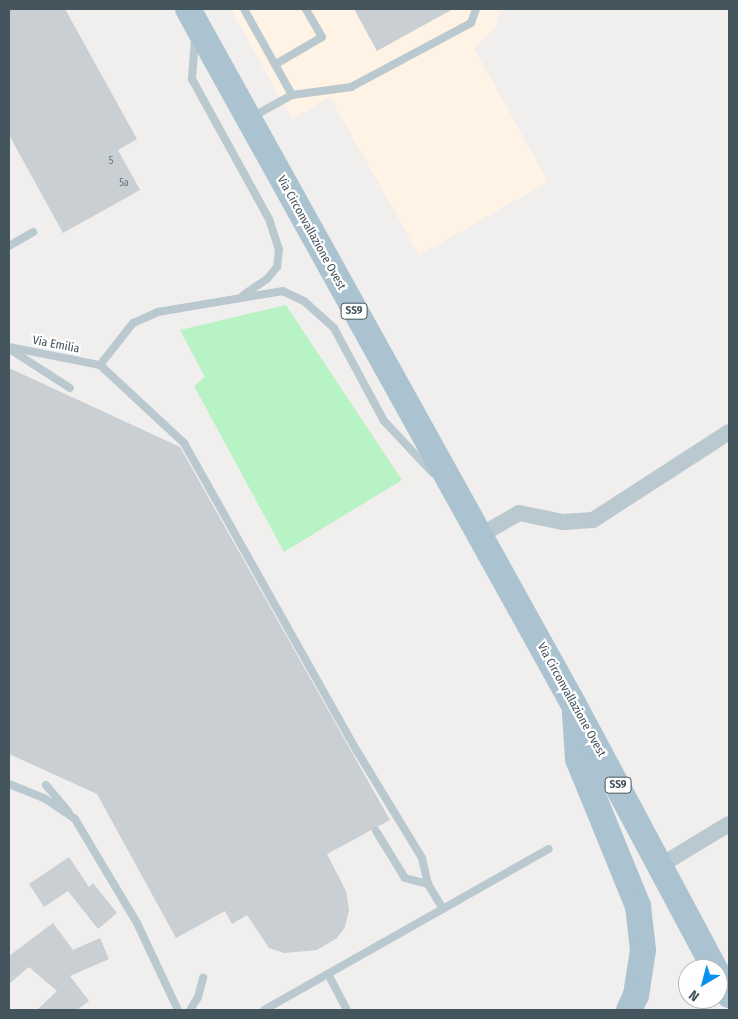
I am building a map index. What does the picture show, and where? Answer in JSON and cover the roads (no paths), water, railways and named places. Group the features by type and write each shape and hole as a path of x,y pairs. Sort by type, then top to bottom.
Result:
{"main road":[{"name":"Via Circonvallazione Ovest","path":"192,17 574,705 710,959"},
{"path":"574,705 578,759 638,906 643,950 636,995 630,1010"}],"street":[{"path":"479,536 519,513 563,522 593,520 729,432"},
{"path":"661,865 729,824"}],"lane":[{"path":"244,9 292,95"},
{"path":"276,64 322,37 306,9"},
{"path":"248,120 292,95 351,87 471,23 476,9"},
{"path":"192,17 192,79 269,219 279,249 276,267 267,279 240,296"},
{"path":"9,246 33,232"},
{"path":"443,909 428,884 422,858 357,751 184,443 100,365 133,323 158,312 240,296 283,291 304,301 334,328 384,421 460,502"},
{"path":"9,348 70,388"},
{"name":"Via Emilia","path":"9,348 100,365"},
{"path":"9,784 44,798 75,819"},
{"path":"46,785 75,819 137,923 178,1010"},
{"path":"376,831 405,878 428,884"},
{"path":"264,1010 549,849"},
{"path":"328,974 347,1010"},
{"path":"190,1010 198,997 203,978"}]}
